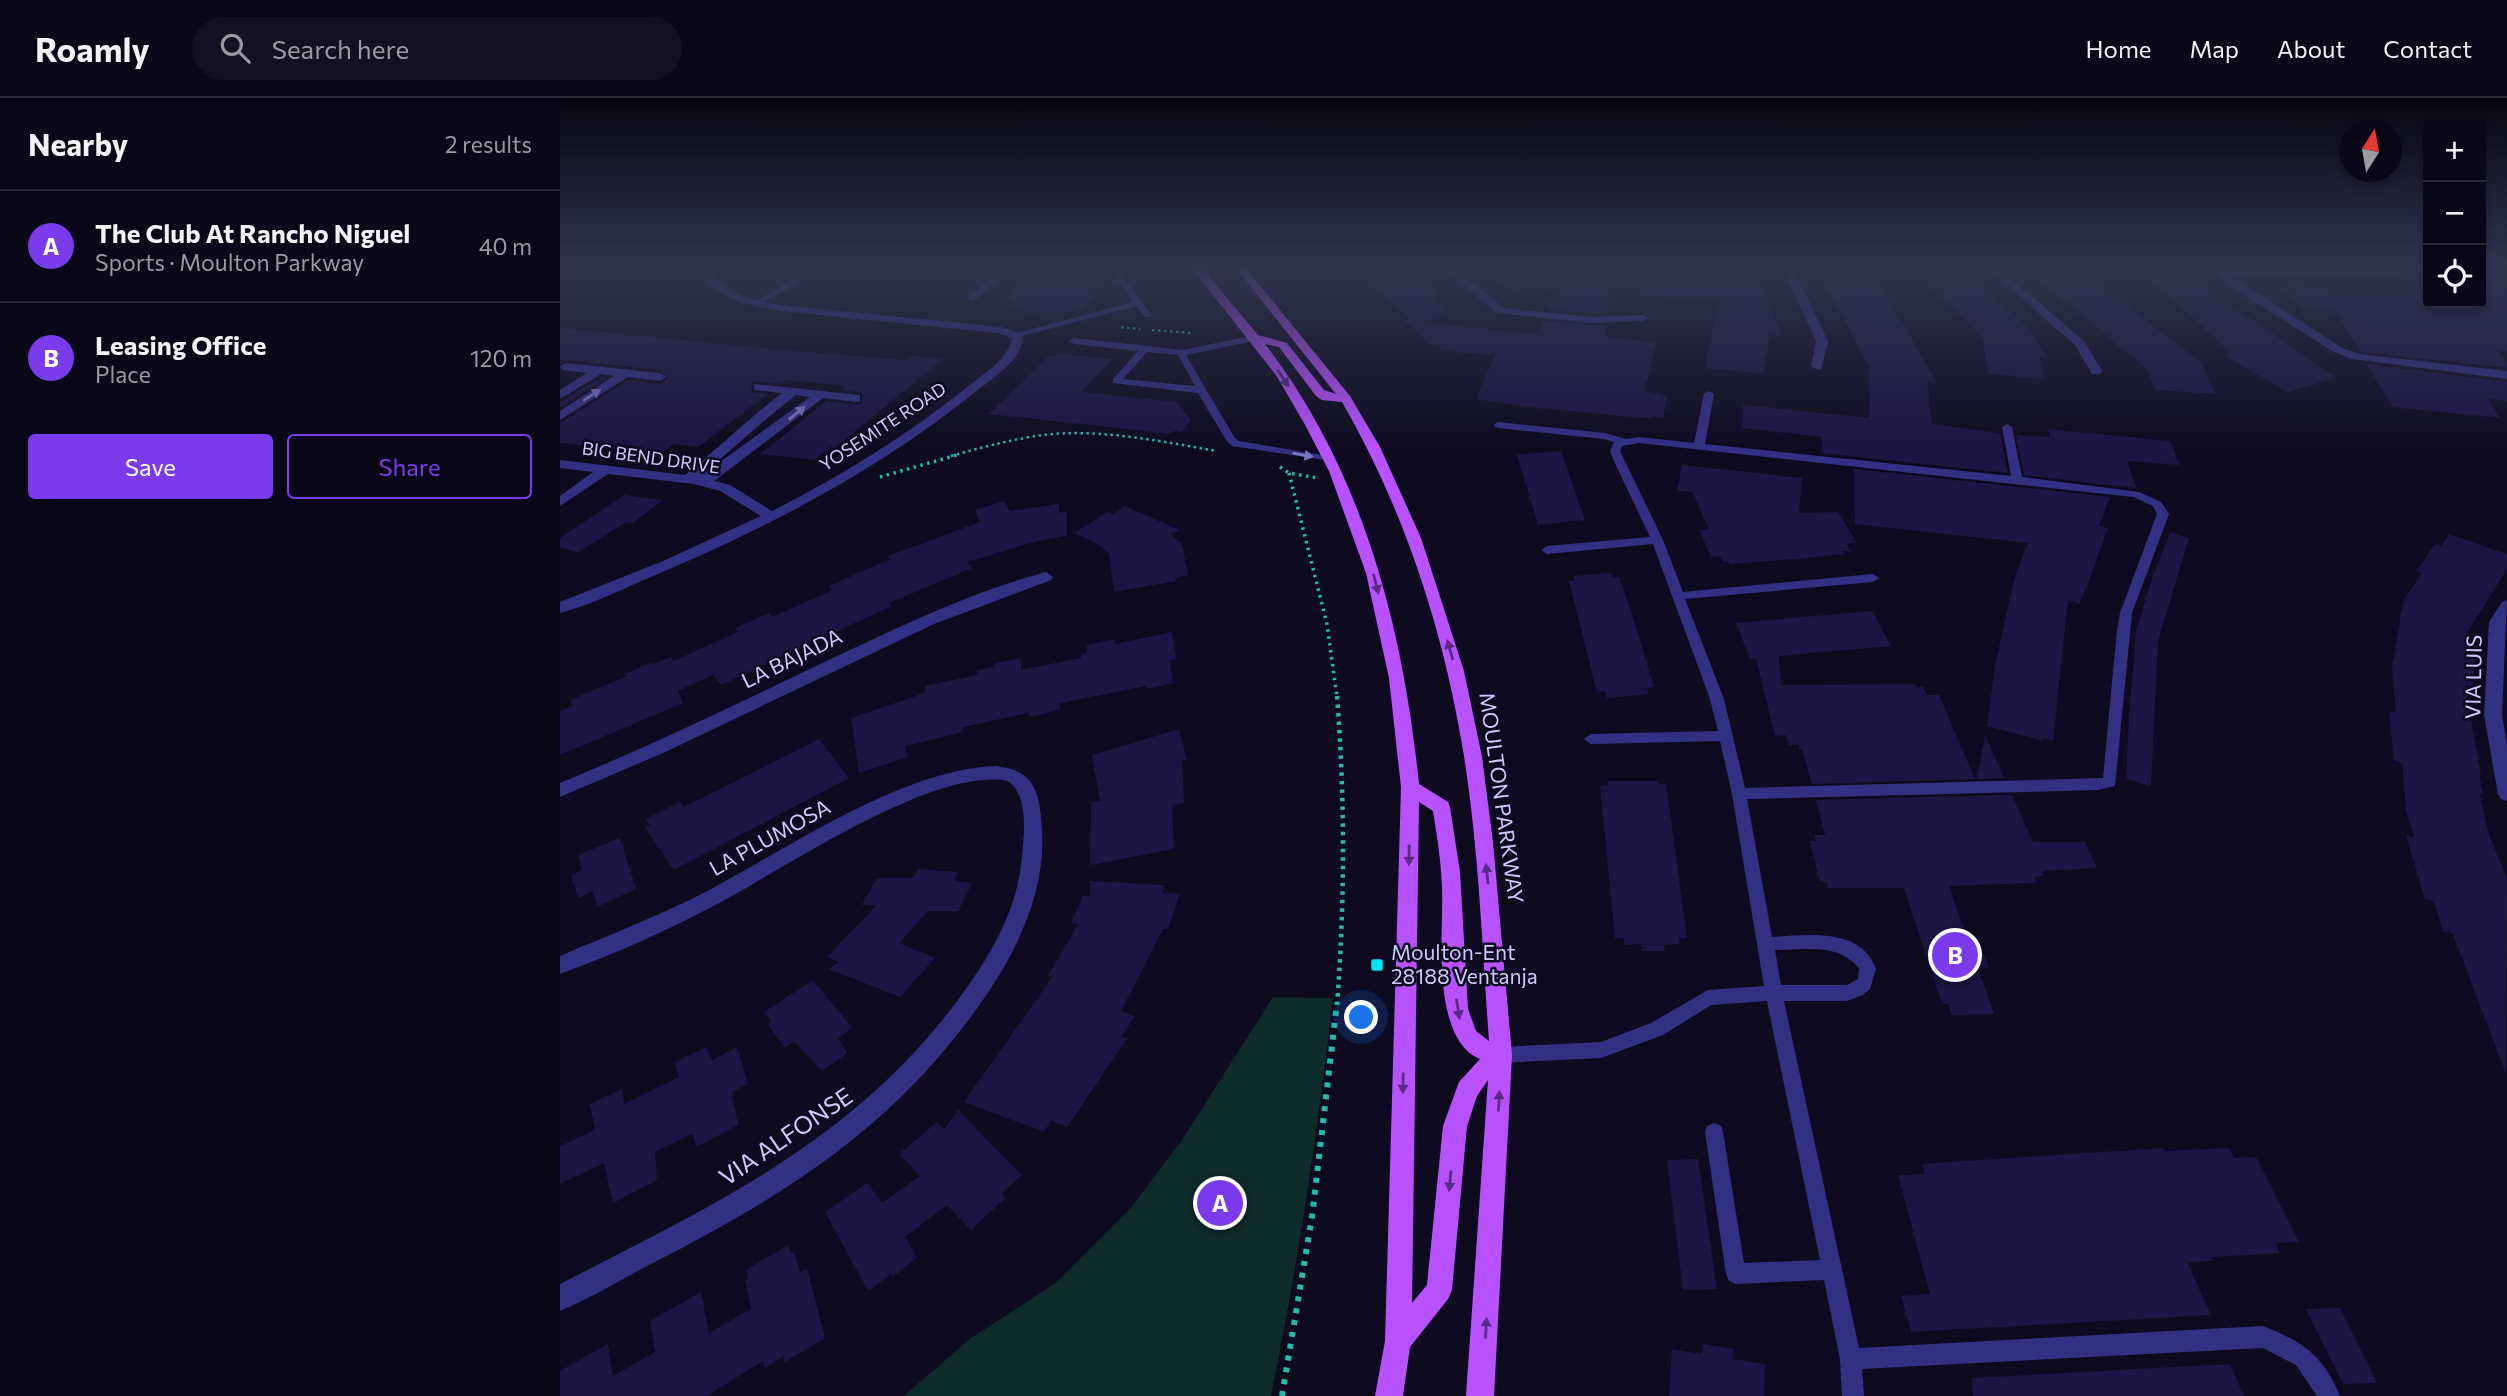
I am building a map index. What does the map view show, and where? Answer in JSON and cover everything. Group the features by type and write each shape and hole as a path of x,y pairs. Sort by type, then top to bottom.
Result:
{"main road":[{"path":"1246,328 1312,426 1359,525 1392,645 1405,716 1410,787 1398,1341 1389,1396"},
{"name":"MOULTON PARKWAY","path":"1289,328 1346,399 1374,447 1414,538 1456,671 1473,757 1484,842 1501,1055 1480,1396"},
{"path":"1255,338 1283,345 1320,393 1326,397 1346,399"},
{"path":"1410,787 1441,807 1448,838 1455,989 1460,1020 1468,1038 1480,1049 1501,1055"},
{"path":"1398,1341 1439,1290 1455,1126 1466,1090 1480,1073 1501,1055"}],"street":[{"path":"977,328 1001,330 1014,335"},
{"path":"1816,328 1822,341 1817,367"},
{"path":"2062,328 2080,343 2096,371"},
{"path":"2304,328 2356,357 2507,375"},
{"name":"YOSEMITE ROAD","path":"560,608 659,569 771,516 851,474 961,399 1016,351 1018,336 1014,335"},
{"path":"566,367 660,377"},
{"path":"560,395 598,371"},
{"path":"560,416 625,374"},
{"path":"758,387 856,398"},
{"path":"688,479 740,437 745,428 793,391"},
{"path":"703,482 757,439 774,431 821,394"},
{"path":"740,437 757,439"},
{"name":"BIG BEND DRIVE","path":"560,464 703,482 725,488 771,516"},
{"path":"560,502 606,469"},
{"name":"LA BAJADA","path":"560,790 703,727 941,612 1046,577"},
{"name":"VIA LUIS","path":"2507,605 2497,622 2502,647 2493,715 2507,794"},
{"name":"LA PLUMOSA","path":"560,965 688,910 833,828 884,803 959,777 1008,773"},
{"name":"VIA ALFONSE","path":"560,1298 757,1192 822,1150 883,1102 943,1040 992,972 1024,903 1035,843 1030,793 1023,780 1008,773"}],"lane":[{"path":"1014,335 1043,328"},
{"path":"1073,341 1183,353 1255,338"},
{"path":"1145,349 1116,382 1201,390"},
{"path":"1183,353 1182,357 1201,390 1236,444 1328,459"},
{"path":"1699,446 1709,394"},
{"path":"1498,425 1605,436 1623,442"},
{"path":"2007,426 2017,481"},
{"path":"1739,794 2098,785 2110,782 2126,613 2163,514 2157,504 2134,494 1639,440 1618,444 1615,451 1657,540 1717,699 1739,794 1774,993 1852,1359 1853,1396"},
{"path":"1547,550 1657,540"},
{"path":"1678,596 1873,578"},
{"path":"1591,738 1726,736"},
{"path":"1501,1055 1601,1050 1657,1028 1708,998 1774,993 1847,993 1857,991 1865,984 1869,972 1865,961 1844,945 1766,944"},
{"path":"1714,1132 1736,1275 1833,1269"},
{"path":"1852,1359 2263,1337 2297,1350 2317,1371 2329,1396"}],"path":[{"path":"1138,328 1203,332"},
{"path":"851,474 875,478 987,446 1037,436 1073,433 1143,438 1220,451"},
{"path":"1274,464 1289,473 1339,482"},
{"path":"1282,1396 1323,1147 1335,1045 1344,925 1343,765 1334,673 1321,592 1289,473"}],"green space":[{"path":"1273,997 1333,998 1307,1197 1271,1396 904,1396 971,1338 1057,1282 1130,1209 1182,1140"}],"building":[{"path":"560,328 816,353 908,360 912,356 943,359 835,448 831,447 814,460 760,454 827,401 857,405 862,403 862,393 841,390 846,386 787,380 781,384 754,381 751,384 752,392 768,394 698,447 674,444 660,454 560,443 560,423 629,380 660,384 668,378 660,370 566,360 560,364"},
{"path":"1412,328 1473,328 1538,333 1540,328 1606,328 1605,337 1656,342 1645,391 1667,396 1663,418 1520,406 1476,399 1495,355 1456,352 1433,346"},
{"path":"1713,328 1779,328 1782,335 1770,335 1763,374 1705,368"},
{"path":"1848,328 1905,328 1937,382 1927,381 1932,424 2000,433 2008,473 1822,453 1822,437 1741,428 1743,405 1869,418 1869,367"},
{"path":"1974,328 2029,328 2047,357 2039,357 2044,379 1988,374 1982,335"},
{"path":"2096,328 2155,328 2201,362 2216,394 2155,390 2147,369"},
{"path":"2204,328 2264,328 2336,378 2288,392 2225,356 2229,351"},
{"path":"2344,328 2507,328 2507,351 2497,350 2507,363 2507,368 2361,352"},
{"path":"1059,354 1113,359 1081,392 1175,402 1191,420 1182,432 1174,431 1171,434 989,414 1048,357"},
{"path":"2367,364 2507,382 2507,401 2488,399 2500,418 2392,407"},
{"path":"602,377 607,378 560,408 560,402"},
{"path":"2048,429 2170,441 2180,465 2127,461 2136,488 2024,475 2016,435 2050,437"},
{"path":"1561,451 1585,520 1538,525 1517,455"},
{"path":"1682,465 1802,478 1799,513 1838,512 1857,543 1847,544 1850,551 1843,551 1845,554 1805,558 1730,564 1723,562 1720,556 1711,557 1699,530 1709,529 1692,492 1677,491"},
{"path":"1854,469 2110,497 2099,526 2108,528 2089,581 2079,604 2068,600 2053,741 2044,738 2043,741 1987,726 1995,666 2015,576 2028,543 1855,524"},
{"path":"624,495 663,500 633,523 626,522 578,552 560,548 560,538"},
{"path":"1005,501 1010,511 1059,504 1059,513 1067,511 1067,536 1037,541 967,562 972,568 889,603 892,606 721,685 713,675 678,691 683,703 560,755 560,711 573,706 570,700 627,676 625,674 652,662 653,664 671,657 673,661 738,632 735,628 769,613 772,617 833,590 829,586 890,559 888,556 980,522 975,510"},
{"path":"1125,506 1180,530 1170,534 1182,544 1188,575 1175,578 1176,581 1114,592 1109,553 1098,544 1074,533 1107,512 1112,514"},
{"path":"2170,532 2189,538 2158,641 2151,786 2126,779 2129,718 2136,632 2151,581"},
{"path":"2449,534 2507,554 2507,569 2467,633 2477,636 2473,687 2465,685 2481,775 2479,774 2483,794 2480,793 2487,829 2507,879 2506,1074 2453,934 2443,931 2434,901 2425,899 2406,835 2414,837 2406,811 2402,763 2394,761 2389,711 2396,713 2392,668 2403,601 2422,573 2416,571 2435,544 2441,546"},
{"path":"1611,573 1613,578 1619,577 1629,605 1654,687 1647,688 1649,694 1607,698 1605,691 1597,692 1569,581 1575,581 1573,576"},
{"path":"1872,611 1891,646 1779,656 1781,685 1915,684 1916,687 1923,687 1927,695 1939,695 1975,779 1812,784 1802,749 1799,749 1798,745 1788,745 1786,735 1775,736 1756,659 1750,659 1736,623"},
{"path":"1172,632 1176,659 1170,660 1173,683 1061,703 1059,710 1029,717 1029,713 963,727 963,732 905,746 908,757 859,773 851,718 925,693 925,686 977,675 977,670 995,667 995,663 1021,658 1021,670 1081,658 1081,654 1087,653 1087,645 1115,639 1115,644"},
{"path":"1179,729 1187,760 1182,761 1184,803 1172,805 1174,849 1090,865 1091,802 1100,801 1092,755"},
{"path":"1985,735 2004,778 1977,779"},
{"path":"819,739 849,778 674,870 645,827 650,825 646,819 680,802 684,807"},
{"path":"1608,781 1658,781 1658,784 1666,784 1687,938 1679,938 1680,944 1664,945 1665,951 1642,951 1641,944 1624,945 1624,938 1615,938 1600,786 1608,785"},
{"path":"2012,795 2033,842 2085,842 2097,868 2042,871 2044,876 2034,877 2036,883 1949,886 1968,941 1978,940 1989,968 1978,969 1994,1014 1952,1015 1948,1004 1942,1004 1904,888 1828,888 1827,882 1820,882 1810,841 1816,841 1814,835 1825,835 1816,800"},
{"path":"620,838 636,889 597,907 593,891 578,898 571,875 582,870 578,855"},
{"path":"918,869 958,872 954,881 972,883 958,911 928,911 899,943 935,958 900,997 829,969 839,962 827,957 876,906 862,905 877,878 913,878"},
{"path":"1090,881 1165,885 1162,893 1180,894 1168,929 1163,929 1121,1011 1135,1016 1121,1037 1127,1039 1067,1127 1051,1121 1044,1132 964,1102 1053,976 1048,976 1078,924 1071,923 1083,896 1090,896"},
{"path":"813,980 852,1028 838,1038 847,1053 822,1071 794,1041 785,1048 768,1025 772,1022 764,1012"},
{"path":"706,1047 712,1060 737,1047 748,1084 732,1092 738,1125 697,1147 692,1134 655,1152 657,1180 613,1203 604,1163 560,1184 560,1146 595,1130 590,1104 622,1089 624,1104 679,1077 675,1062"},
{"path":"958,1110 1022,1175 1002,1193 1005,1198 971,1230 947,1205 905,1237 917,1258 868,1291 825,1212 867,1183 882,1203 920,1176 899,1154 937,1122 944,1129"},
{"path":"2163,1148 2164,1151 2229,1148 2234,1158 2256,1157 2299,1242 2276,1243 2280,1253 2212,1257 2213,1261 2187,1262 2211,1315 1911,1332 1901,1296 1930,1294 1898,1175 1925,1174 1922,1164"},
{"path":"1698,1159 1717,1289 1683,1290 1667,1160"},
{"path":"788,1245 791,1254 794,1252 800,1272 807,1269 825,1338 785,1362 784,1356 765,1368 763,1361 707,1396 560,1396 560,1371 608,1344 613,1376 655,1352 650,1321 701,1292 709,1333 751,1309 745,1280 748,1279 746,1270"},
{"path":"2340,1308 2377,1383 2343,1384 2306,1309"},
{"path":"1703,1344 1734,1349 1733,1359 1765,1364 1764,1396 1669,1396 1672,1349 1702,1354"},
{"path":"2230,1364 2244,1396 1973,1396 1972,1378"}],"place":[{"name":"Leasing Office","path":"1955,955"},
{"name":"Moulton-Ent 28188 Ventanja","path":"1377,965"},
{"name":"The Club At Rancho Niguel","path":"1220,1203"}]}
